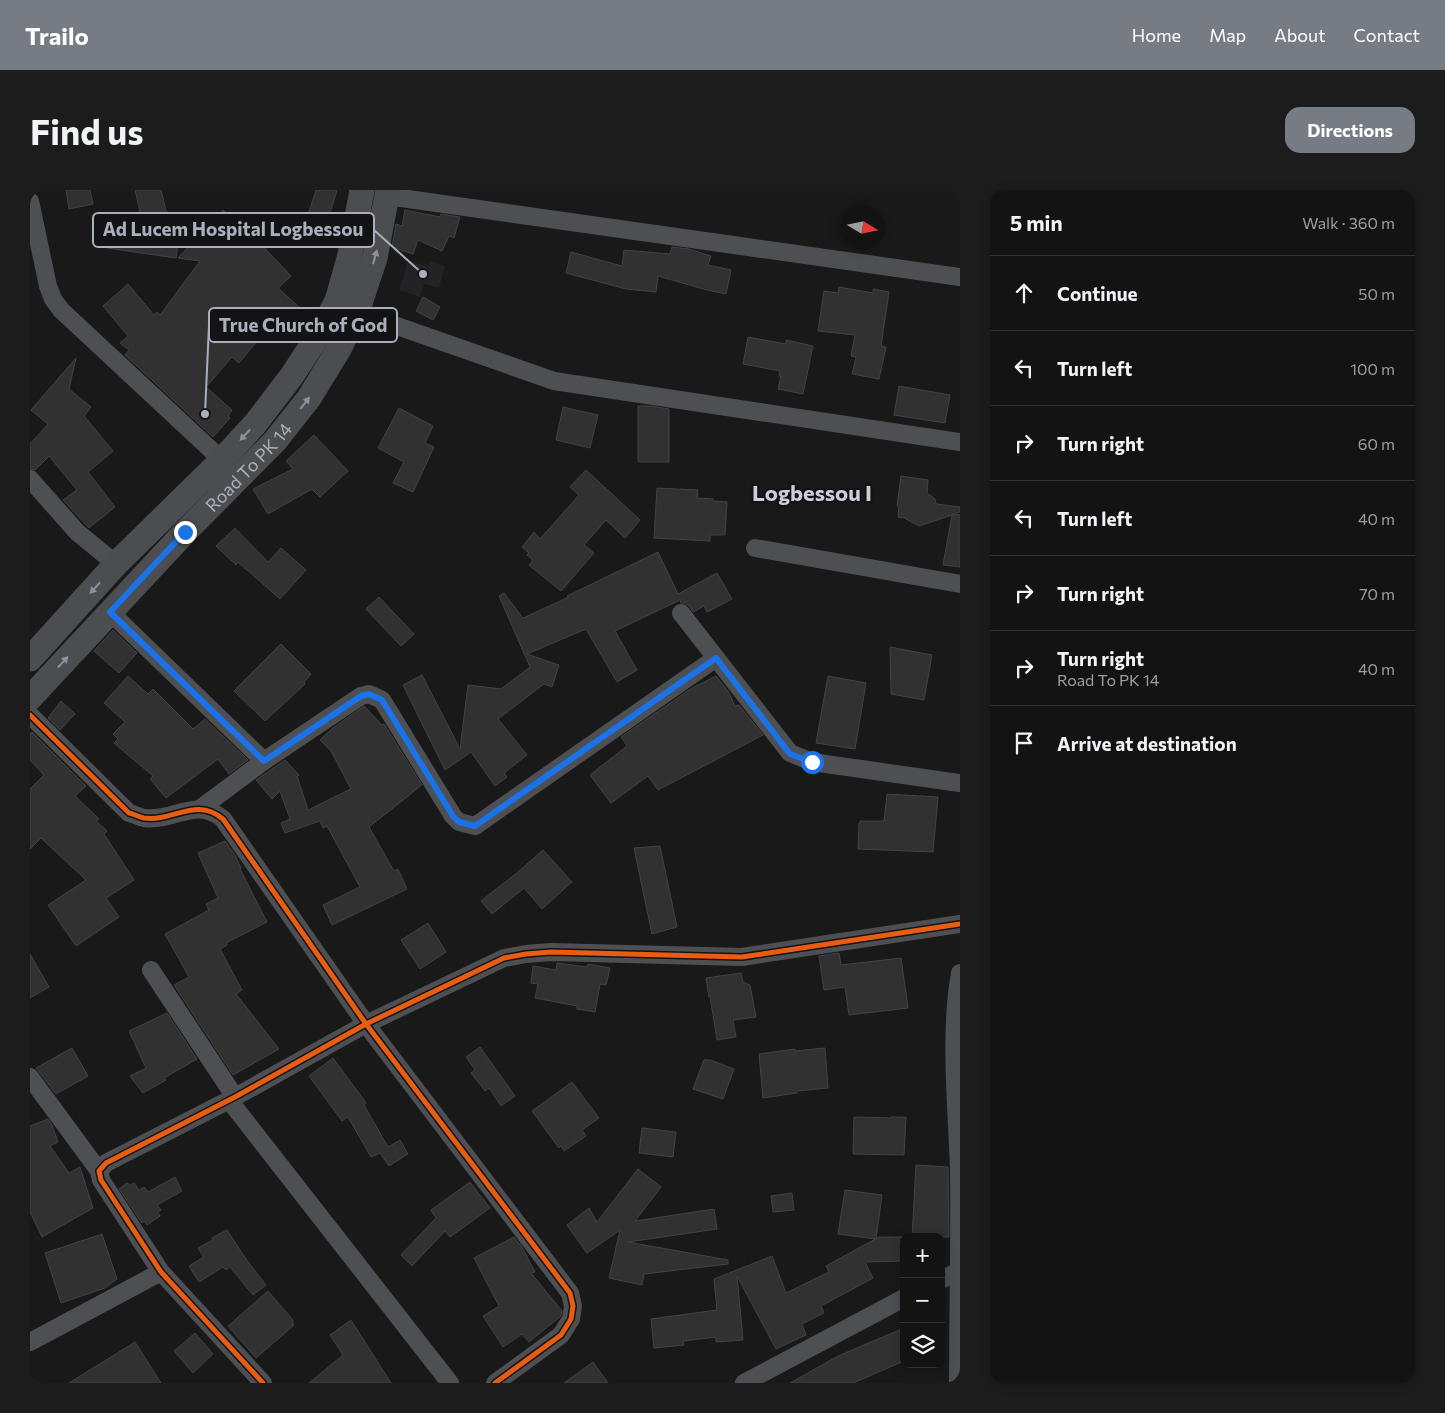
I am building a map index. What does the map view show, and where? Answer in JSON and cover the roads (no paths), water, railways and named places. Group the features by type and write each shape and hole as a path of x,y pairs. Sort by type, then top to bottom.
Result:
{"main road":[{"name":"Road To PK 14","path":"30,659 116,564 222,460 255,424 291,377 316,339 337,301 350,255 362,190"},
{"name":"Road To PK 14","path":"30,698 185,532 275,441 310,398 339,349 357,312 375,258 388,193"}],"street":[{"path":"388,193 960,277"},
{"path":"30,202 48,286 53,299 61,310 222,460"},
{"path":"357,312 554,381 960,442"},
{"path":"30,479 76,532 116,564"},
{"path":"755,548 960,584"},
{"path":"110,612 264,761"},
{"path":"681,613 790,754 812,762 960,784"},
{"path":"30,715 129,813 144,818 201,808 264,761 361,696 369,694 382,700 453,816 459,822 475,826 716,658"},
{"path":"201,808 215,812 223,819 366,1024 570,1293 573,1306 571,1319 561,1335 495,1383"},
{"path":"99,1171 106,1163 232,1099 366,1024 504,958 526,954 561,952 742,956 960,924"},
{"path":"151,970 232,1099 450,1383"},
{"path":"958,1383 960,1169 957,1139 955,1037 956,995 960,973"},
{"path":"30,1077 99,1171 101,1180 161,1272 263,1383"},
{"path":"945,1278 959,1271"},
{"path":"30,1342 161,1272"},
{"path":"744,1383 900,1300"}],"place":[{"name":"Ad Lucem Hospital Logbessou","path":"423,274"},
{"name":"True Church of God","path":"205,414"}],"district":[{"name":"Logbessou I","path":"812,492"}]}
